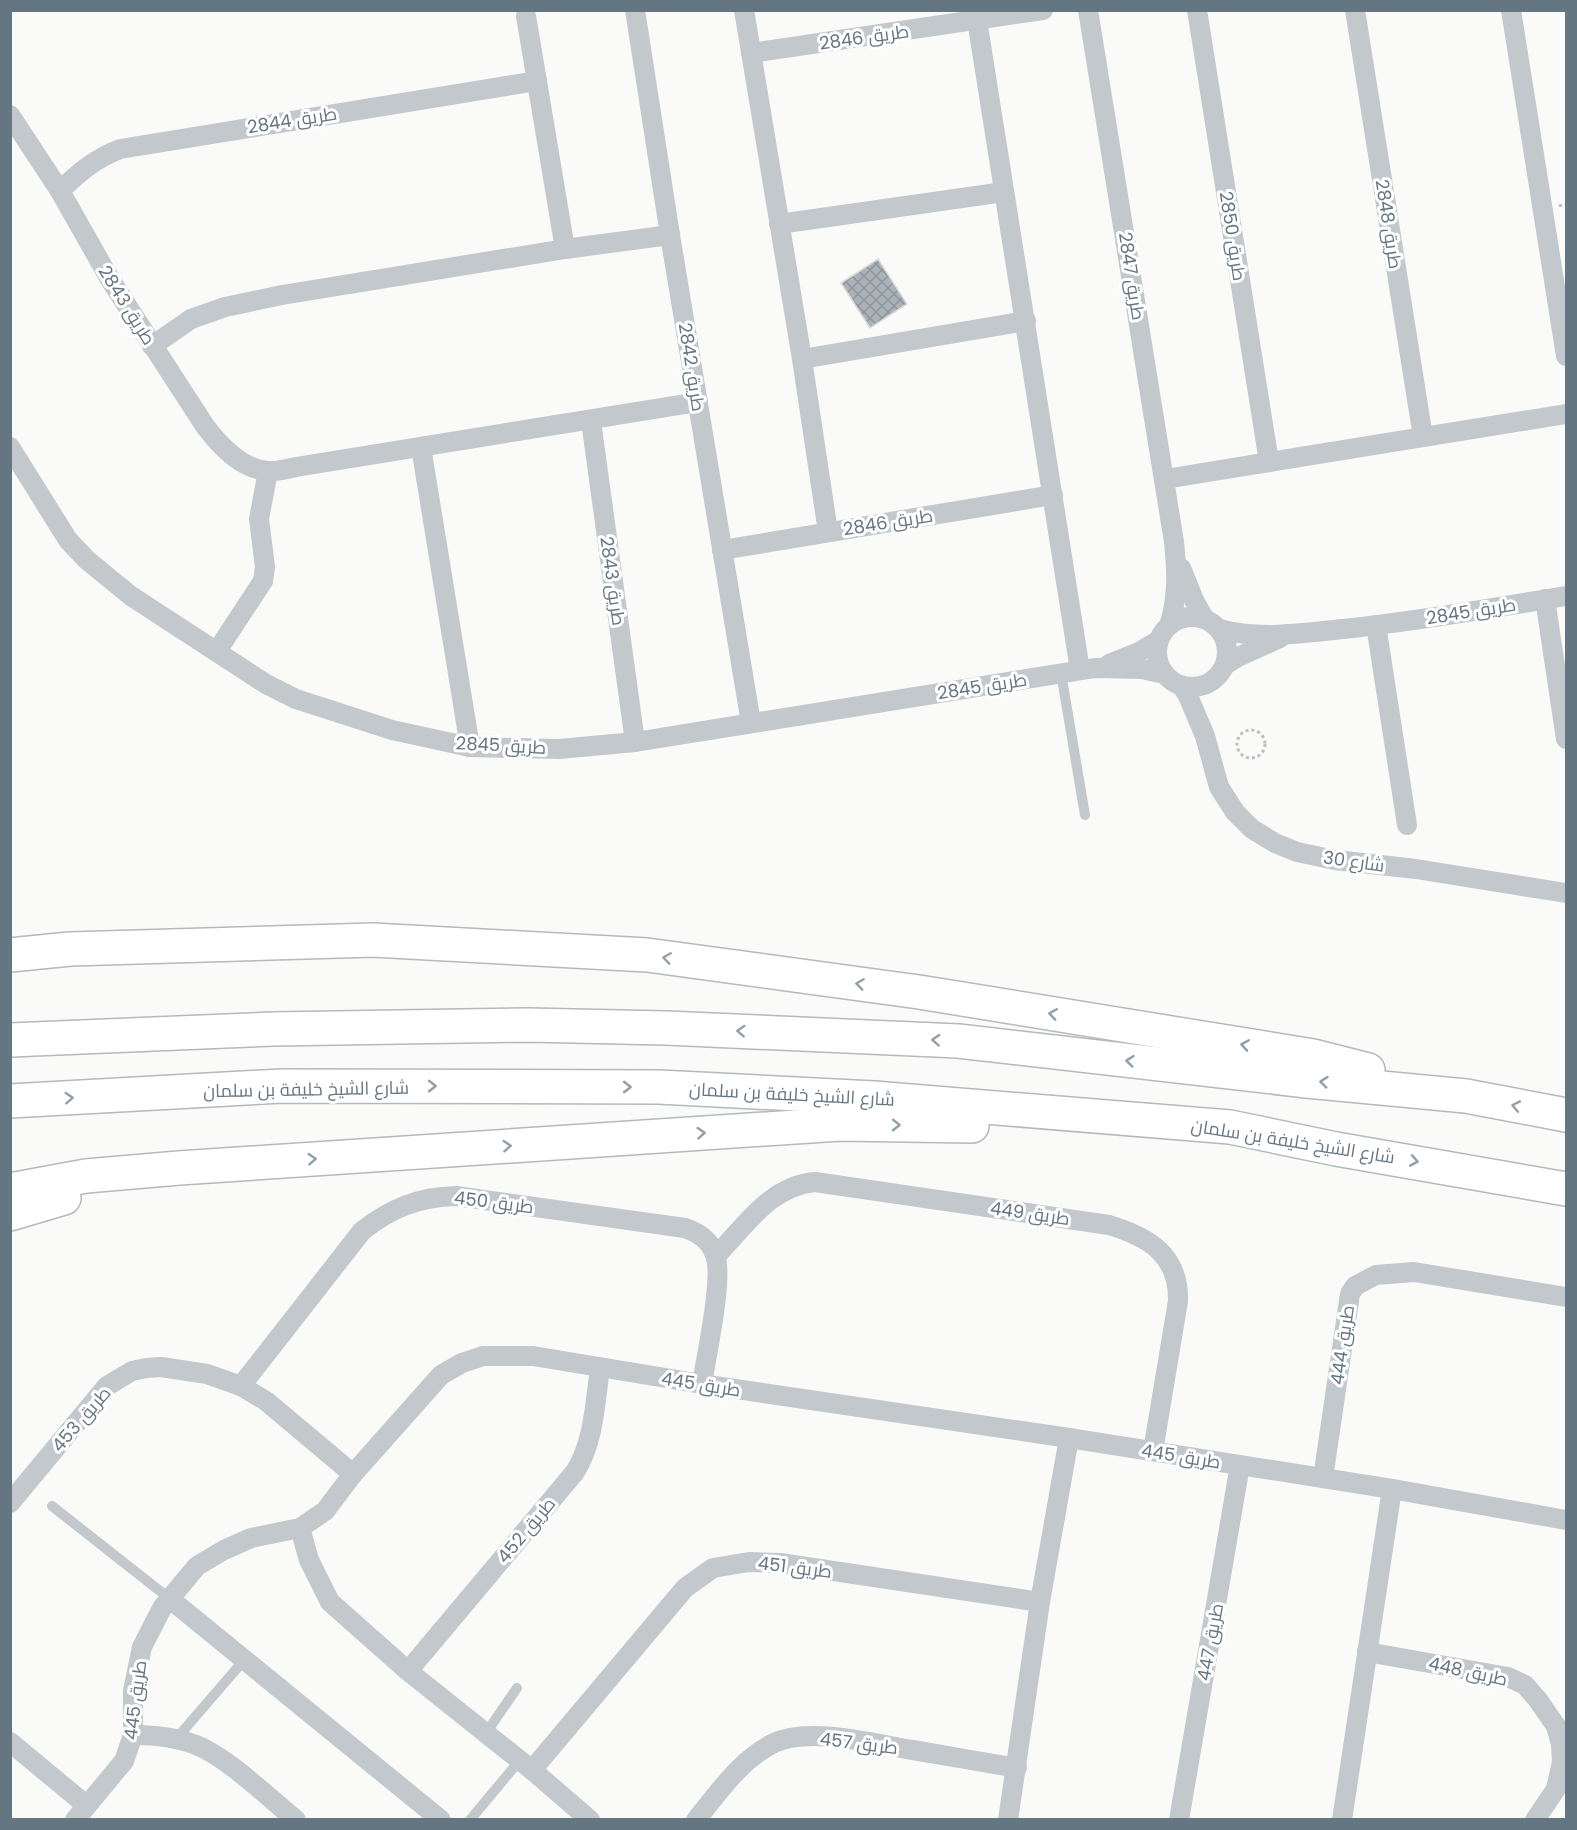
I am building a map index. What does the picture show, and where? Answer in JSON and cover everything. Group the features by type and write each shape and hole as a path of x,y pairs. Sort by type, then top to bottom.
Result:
{"highway":[{"path":"10,955 70,950 373,940 647,955 919,993 1313,1056 1466,1096 1566,1115"},
{"path":"10,943 70,950"},
{"path":"10,1040 285,1029 528,1025 666,1028 958,1041 1466,1096"},
{"name":"شارع الشيخ خليفة بن سلمان","path":"10,1101 280,1086 660,1087 874,1098 1230,1127 1336,1149 1566,1189"},
{"path":"10,1190 86,1176 840,1124 1034,1127 1223,1146 1336,1149"},
{"path":"10,1214 85,1192 254,1163"}],"street":[{"name":"طريق 2842","path":"635,10 751,723"},
{"path":"744,10 802,359 828,532"},
{"name":"طريق 2846","path":"751,53 1043,10"},
{"name":"طريق 2847","path":"1088,10 1174,542 1178,584 1176,604 1170,623"},
{"name":"طريق 2850","path":"1197,10 1269,462"},
{"name":"طريق 2848","path":"1355,10 1423,437"},
{"path":"1511,10 1566,356"},
{"path":"526,16 565,249"},
{"path":"977,20 1026,321 1079,671"},
{"name":"طريق 2844","path":"60,191 80,171 99,158 120,149 537,81"},
{"name":"طريق 2843","path":"10,115 60,191 111,281 152,346 220,447 246,464 268,471"},
{"path":"779,224 1004,192"},
{"path":"152,346 191,320 225,307 565,249 670,235"},
{"path":"802,359 1026,321"},
{"path":"217,651 256,595 263,581 265,567 259,519 262,493 268,471 591,421 698,402"},
{"path":"1165,478 1566,414"},
{"name":"طريق 2843","path":"591,421 635,742"},
{"name":"طريق 2845","path":"10,447 68,540 87,560 131,596 266,684 296,699 392,730 470,747 559,749 635,742 1079,671 1142,669 1164,674"},
{"path":"421,447 470,747"},
{"name":"طريق 2846","path":"722,550 1053,495"},
{"name":"طريق 2847","path":"1174,542 1186,582 1212,623"},
{"name":"طريق 2845","path":"1212,623 1253,635 1285,635 1376,625 1566,596"},
{"path":"1545,599 1566,739"},
{"path":"1187,617 1212,623 1227,646 1222,672 1211,682 1197,687 1182,686 1164,674 1157,657 1159,640 1170,623 1187,617"},
{"path":"1376,625 1407,825"},
{"name":"طريق 2845","path":"1225,665 1285,635"},
{"name":"طريق 2845","path":"1079,671 1139,652 1159,640"},
{"name":"شارع 30","path":"1204,736 1207,696 1211,682"},
{"name":"شارع 30","path":"1182,686 1204,736 1219,788 1235,812 1252,829 1275,843 1297,852 1335,860 1416,869 1566,893"},
{"name":"طريق 449","path":"716,1256 771,1198 792,1186 815,1182 1109,1225 1135,1234 1157,1247 1166,1256 1172,1266 1179,1289 1153,1451"},
{"name":"طريق 450","path":"241,1386 362,1231 378,1218 415,1201 456,1196 685,1228 704,1238 716,1256"},
{"path":"702,1384 718,1277 716,1256"},
{"name":"طريق 444","path":"1323,1478 1350,1294 1355,1286 1376,1275 1414,1272 1566,1297"},
{"name":"طريق 445","path":"81,1813 124,1761 133,1735 134,1691 142,1647 162,1608 197,1566 251,1538 300,1528 326,1511 353,1474 441,1375 462,1363 483,1356 532,1356 702,1384 1153,1451 1392,1489 1566,1520"},
{"name":"طريق 453","path":"10,1503 97,1397 119,1378 132,1371 161,1367 207,1374 241,1386 266,1401 353,1474"},
{"name":"طريق 452","path":"408,1671 575,1472 588,1445 600,1368"},
{"path":"1008,1820 1040,1602 1069,1438"},
{"name":"طريق 447","path":"1179,1820 1240,1465"},
{"path":"1342,1820 1392,1489"},
{"path":"300,1528 309,1560 330,1602 408,1671 526,1765 590,1820"},
{"name":"طريق 451","path":"526,1765 685,1588 713,1568 749,1562 780,1563 1040,1602"},
{"path":"170,1599 441,1820"},
{"name":"طريق 448","path":"1367,1652 1508,1677 1525,1685 1556,1726 1562,1762 1556,1789 1535,1820"},
{"path":"133,1735 155,1735 176,1739 214,1753 294,1819"},
{"name":"طريق 457","path":"696,1820 727,1782 755,1754 776,1742 798,1737 835,1737 1017,1768"},
{"path":"10,1742 81,1813"}],"lane":[{"path":"1079,671 1085,814"},
{"path":"52,1506 170,1599"},
{"path":"176,1739 245,1659"},
{"path":"486,1733 517,1688"},
{"path":"470,1820 526,1765"}],"path":[{"path":"1246,730 1258,732 1265,742 1261,754 1256,757 1244,756 1237,746 1241,734 1246,730"}],"building":[{"path":"878,259 907,304 870,328 841,283"}]}
